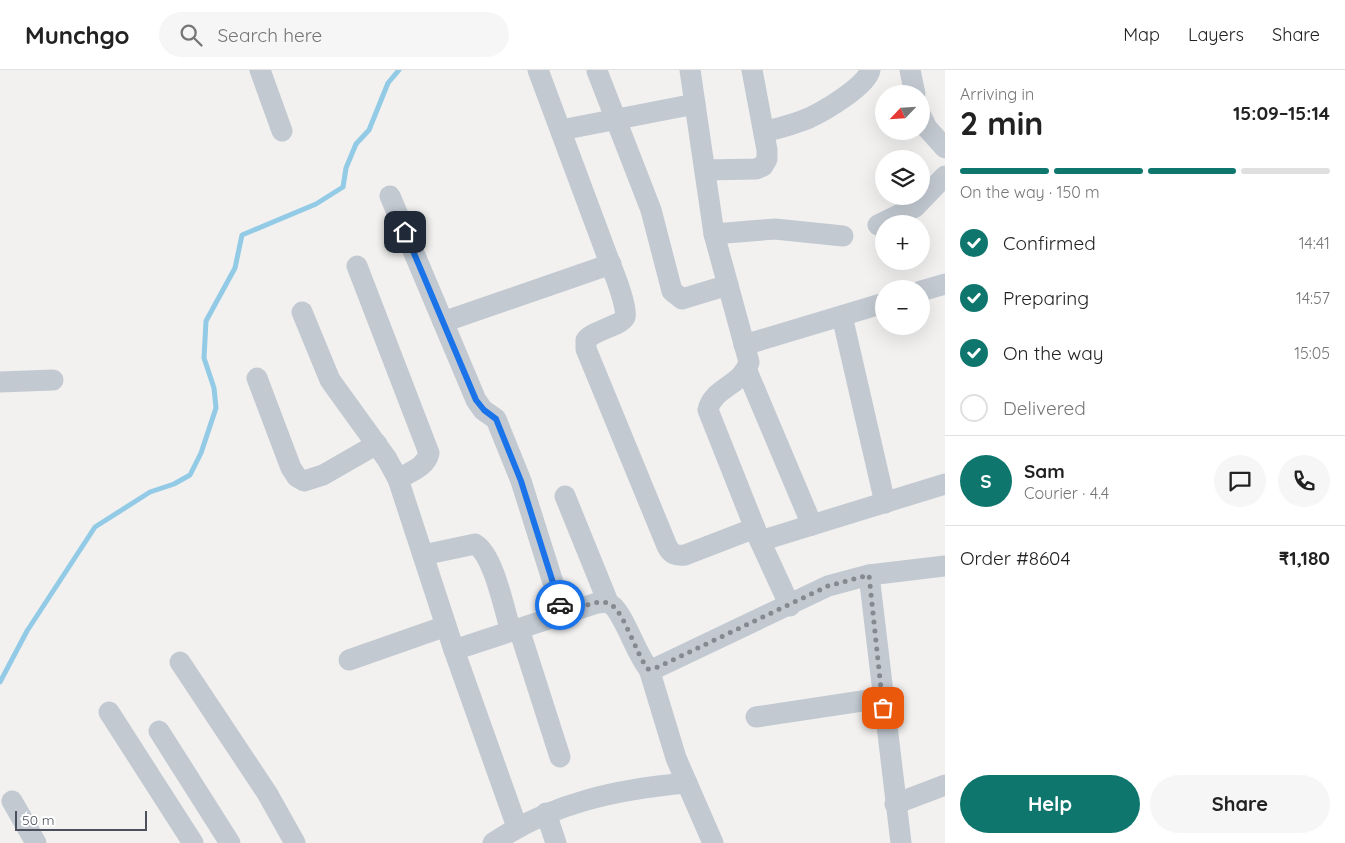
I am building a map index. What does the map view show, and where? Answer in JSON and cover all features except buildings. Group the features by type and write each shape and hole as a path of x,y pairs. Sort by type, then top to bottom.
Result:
{"street":[{"path":"260,70 282,131"},
{"path":"538,70 611,264 625,310 625,317 621,321 590,335 586,340 586,350 670,553 676,556 685,555 757,534 812,525 945,484"},
{"path":"690,70 714,234 749,362 747,371 812,525"},
{"path":"705,170 756,169 763,166 767,159 764,132 752,70"},
{"path":"764,132 808,118 826,109 855,88 869,75 870,70"},
{"path":"910,70 913,85"},
{"path":"597,71 651,210 666,270 676,296 682,299 690,298 728,285"},
{"path":"561,130 695,104"},
{"path":"930,132 945,148"},
{"path":"898,215 914,207 945,176"},
{"path":"390,196 476,400 484,410 496,419 521,481 563,614"},
{"path":"714,234 775,229 844,236"},
{"path":"443,322 611,264"},
{"path":"358,266 429,453 427,460 422,466 398,479"},
{"path":"930,289 945,284"},
{"path":"744,345 875,306"},
{"path":"302,312 330,380 377,444 398,479 454,650 517,827"},
{"path":"842,316 884,503"},
{"path":"747,371 713,398 708,410 757,534 790,606"},
{"path":"257,378 291,468 297,477 304,481 323,475 377,444"},
{"path":"0,382 53,380"},
{"path":"565,496 608,602"},
{"path":"423,555 475,544 481,547 490,563 560,757"},
{"path":"648,669 658,667 790,606 828,586 869,575 945,566"},
{"path":"869,575 882,698 901,843"},
{"path":"454,650 596,603 608,602 618,608 636,650 648,669 676,758 713,843"},
{"path":"349,660 446,626"},
{"path":"180,662 267,793 295,843"},
{"path":"756,717 882,698"},
{"path":"109,712 193,843"},
{"path":"159,731 230,843"},
{"path":"492,843 517,827 546,813 600,795 687,783"},
{"path":"895,804 945,785"},
{"path":"12,801 36,843"},
{"path":"546,813 556,843"}],"waterway":[{"path":"0,682 27,631 95,527 150,492 174,484 190,475 201,453 216,408 214,388 204,358 206,321 235,268 242,235 316,204 343,187 346,168 356,144 369,130 388,83 399,70"}],"way so far":[{"path":"560,605 563,614 596,603 608,602 618,608 636,650 648,669 658,667 790,606 828,586 869,575 883,708"}],"route":[{"path":"405,232 476,400 484,410 492,414 496,419 521,481 560,605"}]}
